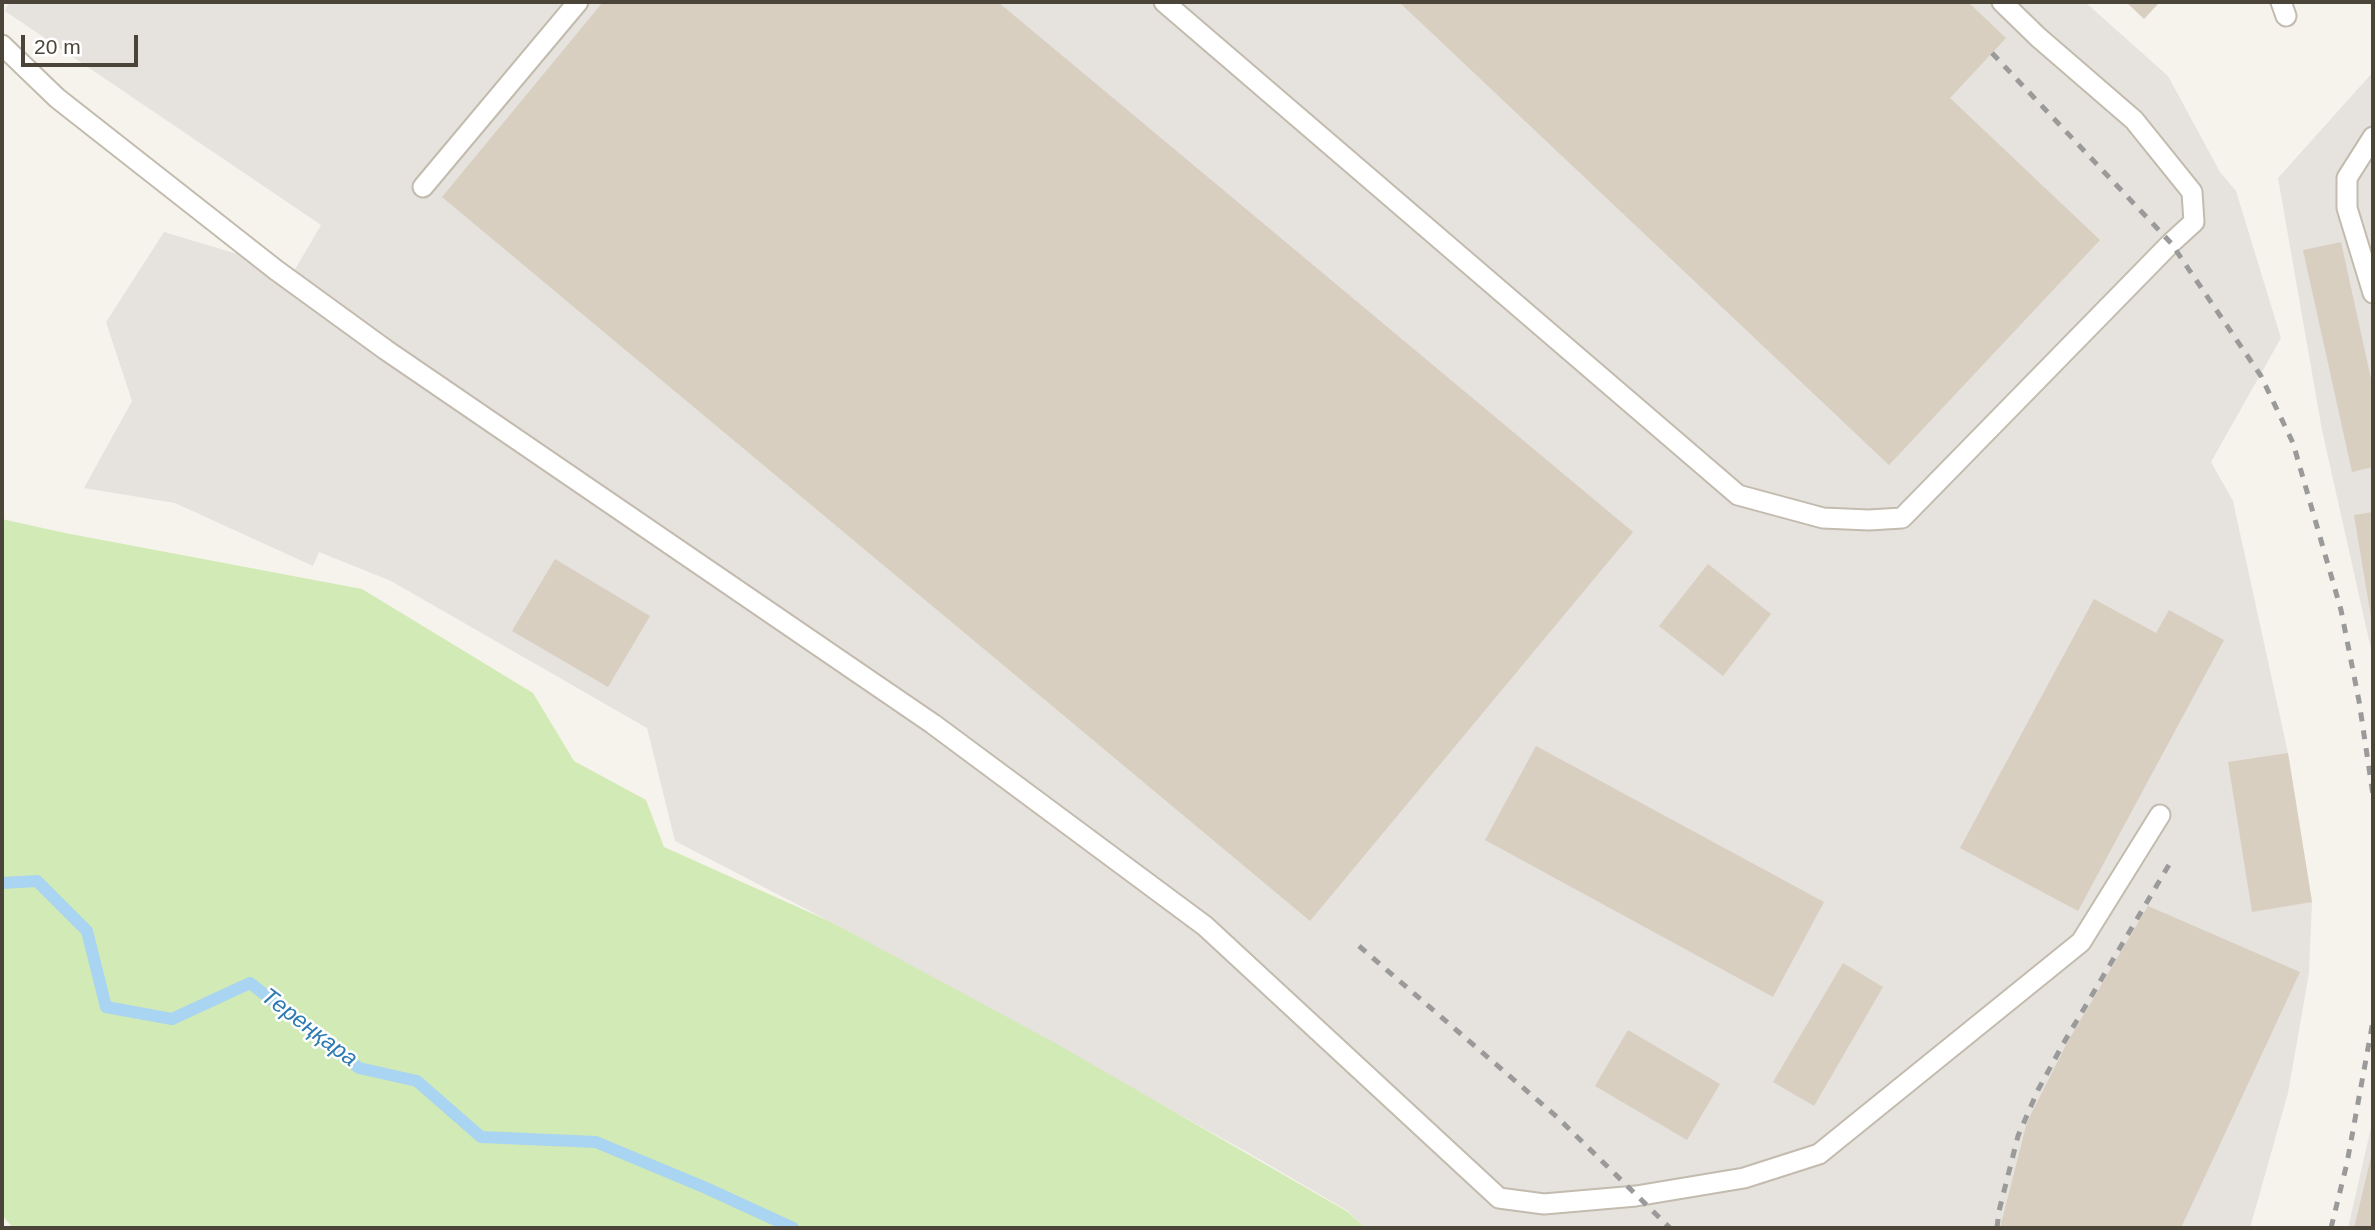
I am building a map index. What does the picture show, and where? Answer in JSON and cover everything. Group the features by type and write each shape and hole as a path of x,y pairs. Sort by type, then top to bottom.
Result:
{"lane":[{"path":"423,187 578,2"},
{"path":"1164,2 1738,495 1823,518 1869,520 1902,518 2194,222 2192,192 2134,120 2038,37 2002,2"},
{"path":"2,45 57,98 276,270 386,350 933,724 1205,926 1499,1198 1544,1204 1636,1196 1744,1178 1819,1154 2081,942 2160,815"},
{"path":"2373,137 2347,178 2347,208 2373,293"}],"shaded area":[{"path":"9,2 2085,2 2168,76 2220,172 2236,191 2281,338 2211,462 2233,501 2288,753 2312,902 2309,973 2288,1093 2250,1228 1365,1228 1348,1211 1247,1152 831,922 675,841 647,728 391,581 319,552 313,566 175,503 84,488 132,401 106,322 164,232 294,271 321,225 5,11"},
{"path":"2373,72 2373,658 2322,430 2278,178"},
{"path":"2373,1119 2373,1228 2348,1228"}],"green space":[{"path":"2,519 362,589 533,693 574,761 646,800 664,847 831,922 1055,1043 1348,1212 1365,1228 13,1228 2,1215"}],"building":[{"path":"603,2 998,2 1633,532 1310,921 442,197"},
{"path":"1399,2 1968,2 2006,38 1950,98 2100,240 1889,465"},
{"path":"2126,2 2160,2 2144,19"},
{"path":"2341,242 2373,388 2373,467 2352,472 2303,250"},
{"path":"2373,512 2373,622 2372,623 2354,515"},
{"path":"555,559 650,616 608,687 512,631"},
{"path":"1708,564 1771,614 1723,676 1659,626"},
{"path":"2094,599 2156,633 2169,610 2224,640 2078,911 1960,848"},
{"path":"1536,746 1824,902 1773,997 1485,840"},
{"path":"2288,753 2312,902 2252,912 2228,762"},
{"path":"2148,906 2300,972 2181,1228 2000,1228 2027,1122 2067,1043"},
{"path":"1843,963 1883,987 1814,1106 1773,1082"},
{"path":"1628,1030 1720,1084 1687,1140 1595,1086"},
{"path":"2372,1153 2373,1228 2354,1228"}],"waterway":[{"name":"Тереңқара","path":"2,883 37,881 87,931 106,1007 172,1019 250,983 359,1068 417,1081 481,1137 596,1142 793,1228"}],"railway":[{"path":"1992,53 2171,243 2261,376 2293,443 2341,610 2359,701 2373,795"},
{"path":"1997,1228 2018,1136 2038,1090 2170,863"},
{"path":"1359,946 1557,1117 1670,1228"},
{"path":"2331,1228 2347,1163 2373,1021"}]}
